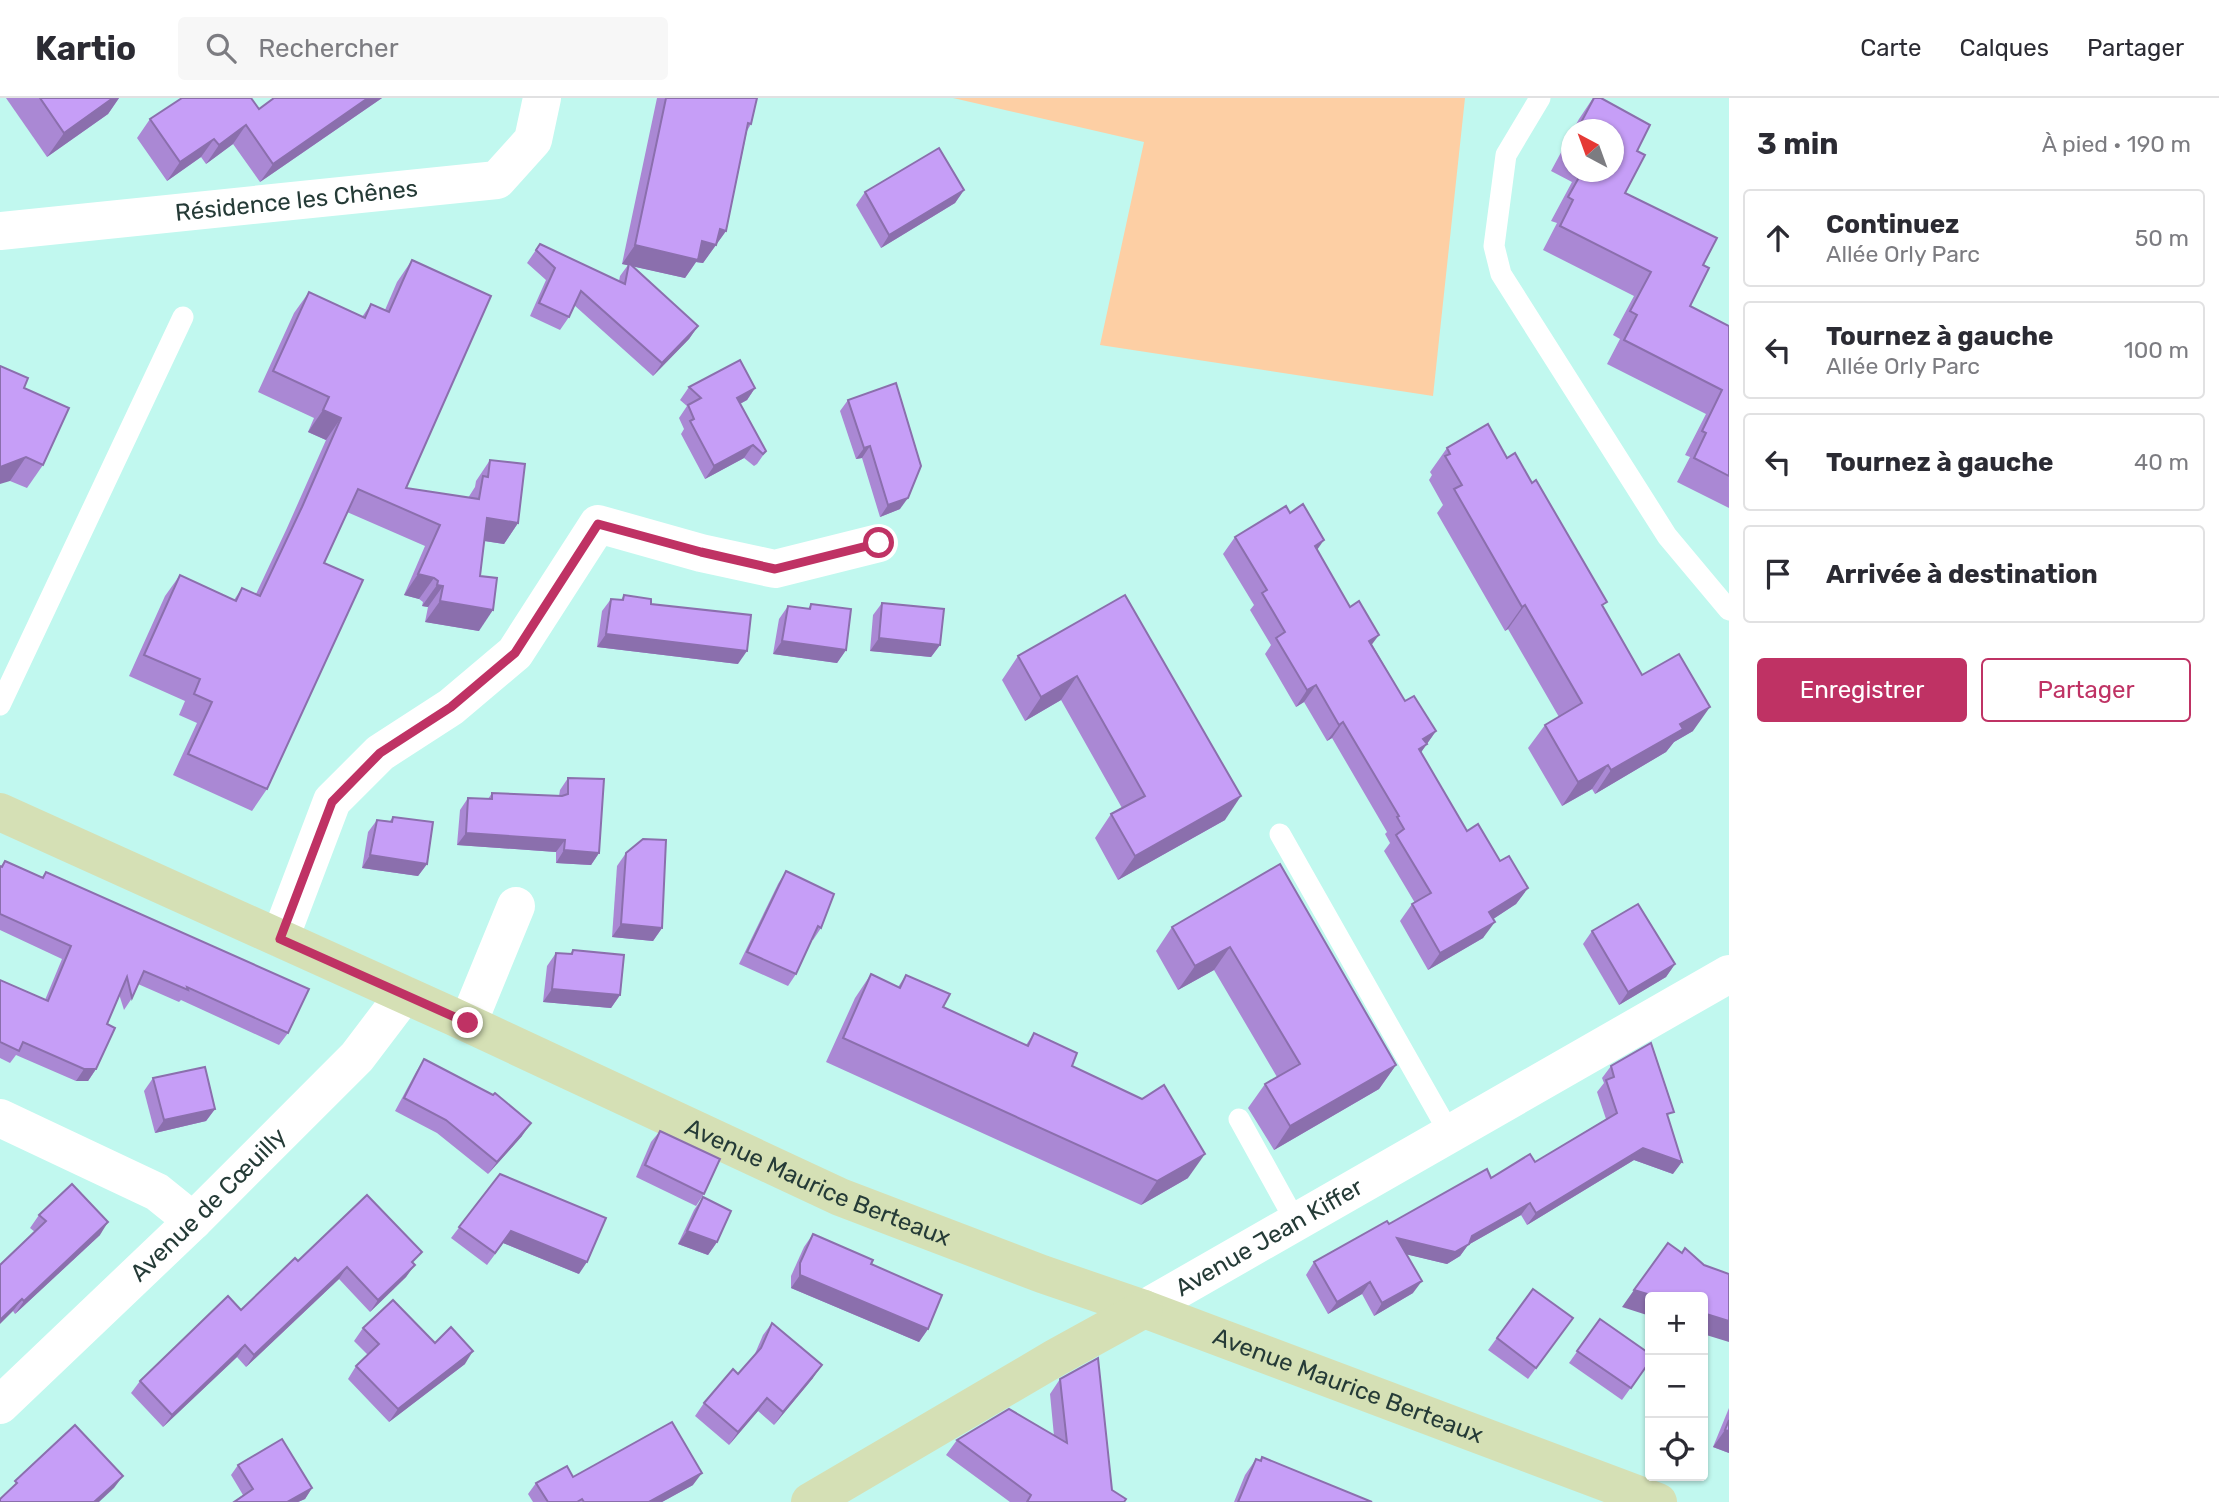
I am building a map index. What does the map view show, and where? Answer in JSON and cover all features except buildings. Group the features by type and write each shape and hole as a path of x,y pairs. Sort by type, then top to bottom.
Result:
{"main road":[{"name":"Avenue Maurice Berteaux","path":"0,812 468,1023 840,1197 1658,1502"},
{"name":"Avenue Jean Kiffer","path":"810,1502 1055,1358 1144,1309"}],"street":[{"name":"Résidence les Chênes","path":"0,231 497,180 533,140 542,98"},
{"path":"280,939 332,802 380,753 451,707 515,653 598,524 775,569 879,543"},
{"path":"468,1023 516,906"},
{"name":"Avenue Jean Kiffer","path":"1144,1309 1729,974"},
{"name":"Avenue de Cœuilly","path":"0,1405 193,1221 357,1057 404,995"},
{"path":"0,1118 157,1192 193,1221"}],"lane":[{"path":"1540,98 1506,155 1494,246 1501,274 1667,536 1729,610"},
{"path":"0,705 183,317"},
{"path":"1280,834 1450,1134"},
{"path":"1239,1119 1296,1222"}],"shaded area":[{"path":"953,98 1465,98 1433,396 1100,345 1144,142"}],"route":[{"path":"468,1023 280,939 332,802 380,753 451,707 515,653 598,524 775,569 879,543"}]}
